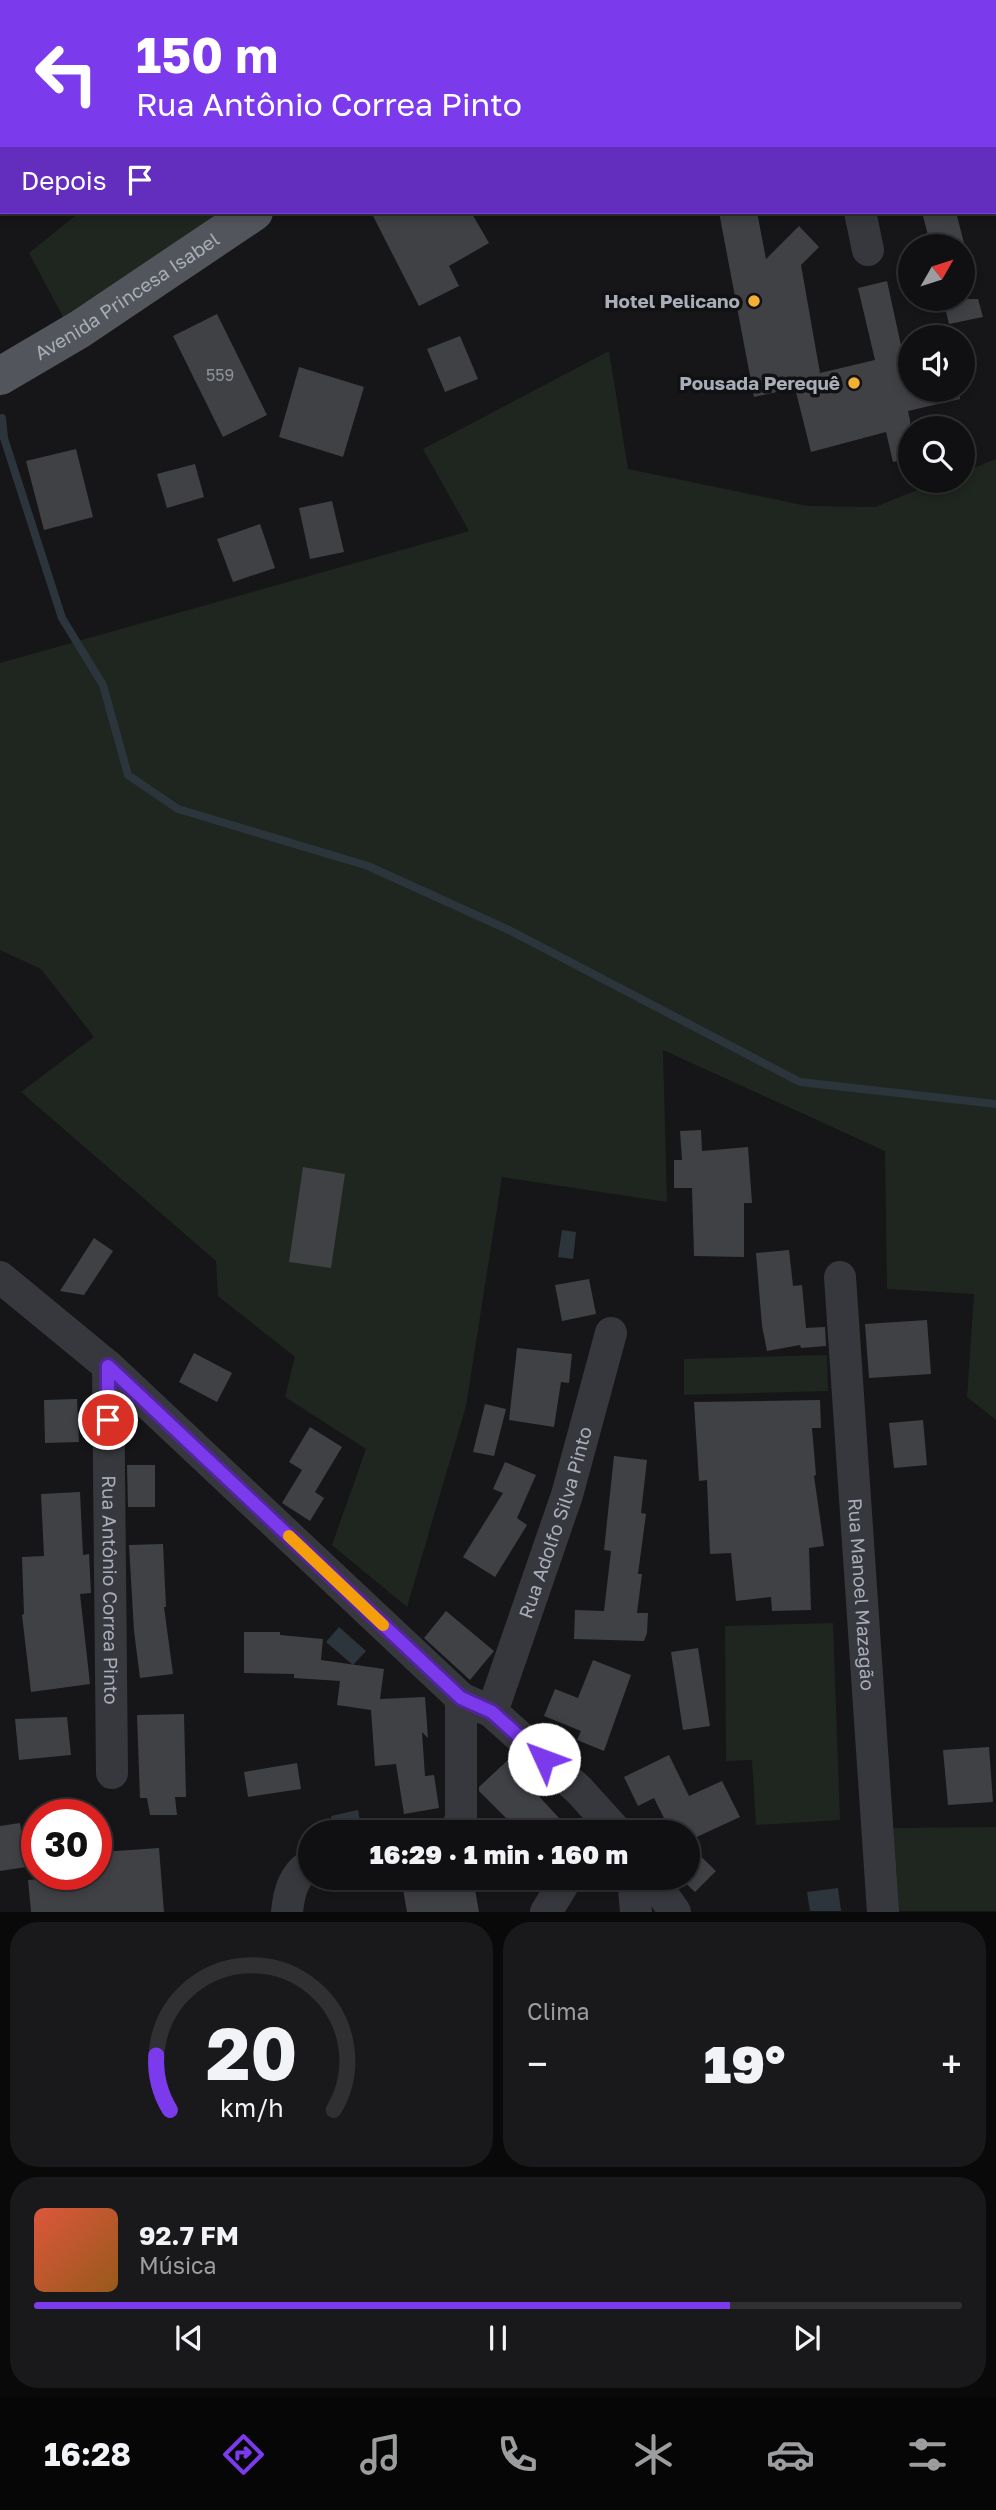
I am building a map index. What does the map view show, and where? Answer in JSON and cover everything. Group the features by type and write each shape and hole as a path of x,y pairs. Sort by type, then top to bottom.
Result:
{"main road":[{"name":"Avenida Princesa Isabel","path":"0,376 80,329 251,214"}],"street":[{"path":"860,214 868,250"},
{"path":"0,1277 108,1366 461,1698 492,1712 579,1790 601,1820"},
{"name":"Rua Manoel Mazagão","path":"840,1277 883,1912"},
{"name":"Rua Adolfo Silva Pinto","path":"492,1712 567,1495 611,1333"},
{"name":"Rua Antônio Correa Pinto","path":"108,1366 112,1773"},
{"path":"461,1698 461,1820"},
{"path":"287,1912 292,1885 298,1874"},
{"path":"546,1912 560,1890"},
{"path":"634,1890 636,1912"},
{"path":"660,1890 674,1912"}],"shaded area":[{"path":"78,214 240,214 68,326 29,253"},
{"path":"609,351 628,469 807,506 875,507 910,493 975,493 975,467 996,459 996,1420 967,1397 974,1294 887,1289 885,1151 663,1050 667,1202 502,1177 466,1406 407,1607 332,1545 366,1449 285,1397 295,1357 218,1296 216,1261 21,1092 94,1037 41,969 0,950 0,663 469,531 423,449"},
{"path":"562,1230 576,1232 573,1259 558,1257"},
{"path":"827,1355 828,1391 684,1395 684,1359"},
{"path":"833,1623 840,1820 756,1825 752,1760 726,1761 725,1626"},
{"path":"339,1627 366,1651 353,1665 326,1642"},
{"path":"358,1810 360,1820 332,1820 331,1816"},
{"path":"996,1827 996,1911 895,1911 893,1828"},
{"path":"838,1888 841,1911 810,1911 807,1892"}],"building":[{"path":"372,214 472,214 489,243 449,266 459,286 419,306"},
{"path":"719,214 757,214 766,259 799,226 819,247 801,265 820,373 875,360 858,288 887,281 898,332 898,402 947,402 908,411 909,416 898,416 898,461 893,462 886,432 811,452 795,388 754,397"},
{"path":"923,214 957,214 962,234 928,234"},
{"path":"975,299 978,299 983,317 949,324 946,312 975,312"},
{"path":"217,314 267,415 223,437 173,336"},
{"path":"460,336 478,379 445,392 427,349"},
{"path":"299,367 364,387 343,457 279,437"},
{"path":"76,449 93,517 44,530 26,461"},
{"path":"195,464 204,497 167,508 157,474"},
{"path":"332,501 344,552 310,559 299,508"},
{"path":"260,524 275,568 233,582 217,539"},
{"path":"701,1130 702,1151 748,1147 752,1203 744,1203 744,1257 694,1256 692,1188 674,1188 674,1160 682,1160 680,1131"},
{"path":"303,1167 345,1174 331,1268 289,1262"},
{"path":"94,1238 113,1251 84,1295 60,1291"},
{"path":"789,1250 793,1286 802,1285 806,1328 825,1327 826,1346 801,1348 800,1345 767,1351 762,1326 756,1253"},
{"path":"589,1279 596,1314 562,1321 555,1285"},
{"path":"927,1320 931,1374 869,1378 865,1324"},
{"path":"517,1348 572,1354 569,1383 561,1382 554,1427 509,1420"},
{"path":"194,1353 232,1373 217,1402 179,1382"},
{"path":"77,1399 79,1442 45,1443 44,1400"},
{"path":"820,1400 821,1428 812,1428 814,1476 824,1546 809,1548 811,1610 772,1611 771,1597 736,1601 731,1553 710,1554 707,1480 699,1481 694,1402"},
{"path":"485,1404 506,1409 494,1456 473,1452"},
{"path":"923,1420 927,1465 894,1468 889,1423"},
{"path":"310,1427 342,1447 315,1492 324,1498 310,1521 282,1503 302,1470 289,1462"},
{"path":"614,1456 647,1460 641,1513 646,1514 638,1574 642,1574 637,1613 648,1613 644,1641 574,1639 575,1610 604,1611 611,1551 604,1550"},
{"path":"505,1462 536,1475 517,1518 527,1525 495,1577 463,1557 503,1493 493,1489"},
{"path":"127,1465 155,1465 155,1507 128,1507"},
{"path":"80,1492 83,1555 89,1554 91,1593 80,1594 90,1684 31,1692 22,1615 22,1557 44,1556 41,1494"},
{"path":"163,1544 164,1607 173,1674 140,1678 134,1631 129,1545"},
{"path":"446,1611 494,1651 470,1680 424,1638"},
{"path":"244,1632 280,1632 280,1635 323,1639 321,1660 384,1669 380,1699 425,1697 428,1738 422,1732 425,1776 434,1775 439,1808 404,1814 396,1764 375,1766 371,1710 337,1705 340,1681 294,1678 294,1674 244,1673"},
{"path":"698,1648 710,1726 683,1730 671,1652"},
{"path":"593,1660 631,1675 604,1751 577,1740 581,1731 544,1716 555,1689 578,1698"},
{"path":"184,1714 186,1797 175,1797 177,1815 150,1815 147,1798 140,1798 137,1715"},
{"path":"67,1717 71,1755 19,1760 15,1719"},
{"path":"989,1747 993,1802 948,1805 943,1750"},
{"path":"669,1755 689,1796 722,1781 740,1817 700,1835 700,1820 665,1820 654,1798 638,1806 624,1777"},
{"path":"509,1759 537,1788 534,1791 561,1820 508,1820 479,1791 479,1787"},
{"path":"297,1763 301,1789 248,1797 244,1772"},
{"path":"20,1823 21,1868 0,1871 0,1826"},
{"path":"159,1848 164,1912 31,1912 29,1890 112,1890 112,1851"},
{"path":"700,1856 716,1871 700,1887"},
{"path":"403,1890 475,1890 479,1912 407,1912"}],"waterway":[{"path":"2,418 4,438 62,618 103,685 128,775 178,809 368,866 509,930 800,1082 996,1104"}],"slow traffic":[{"path":"289,1536 383,1625"}],"place":[{"name":"Hotel Pelicano","path":"754,301"},
{"name":"Pousada Perequê","path":"854,383"}],"route":[{"path":"108,1420 108,1366 461,1698 492,1712 544,1759"}]}
